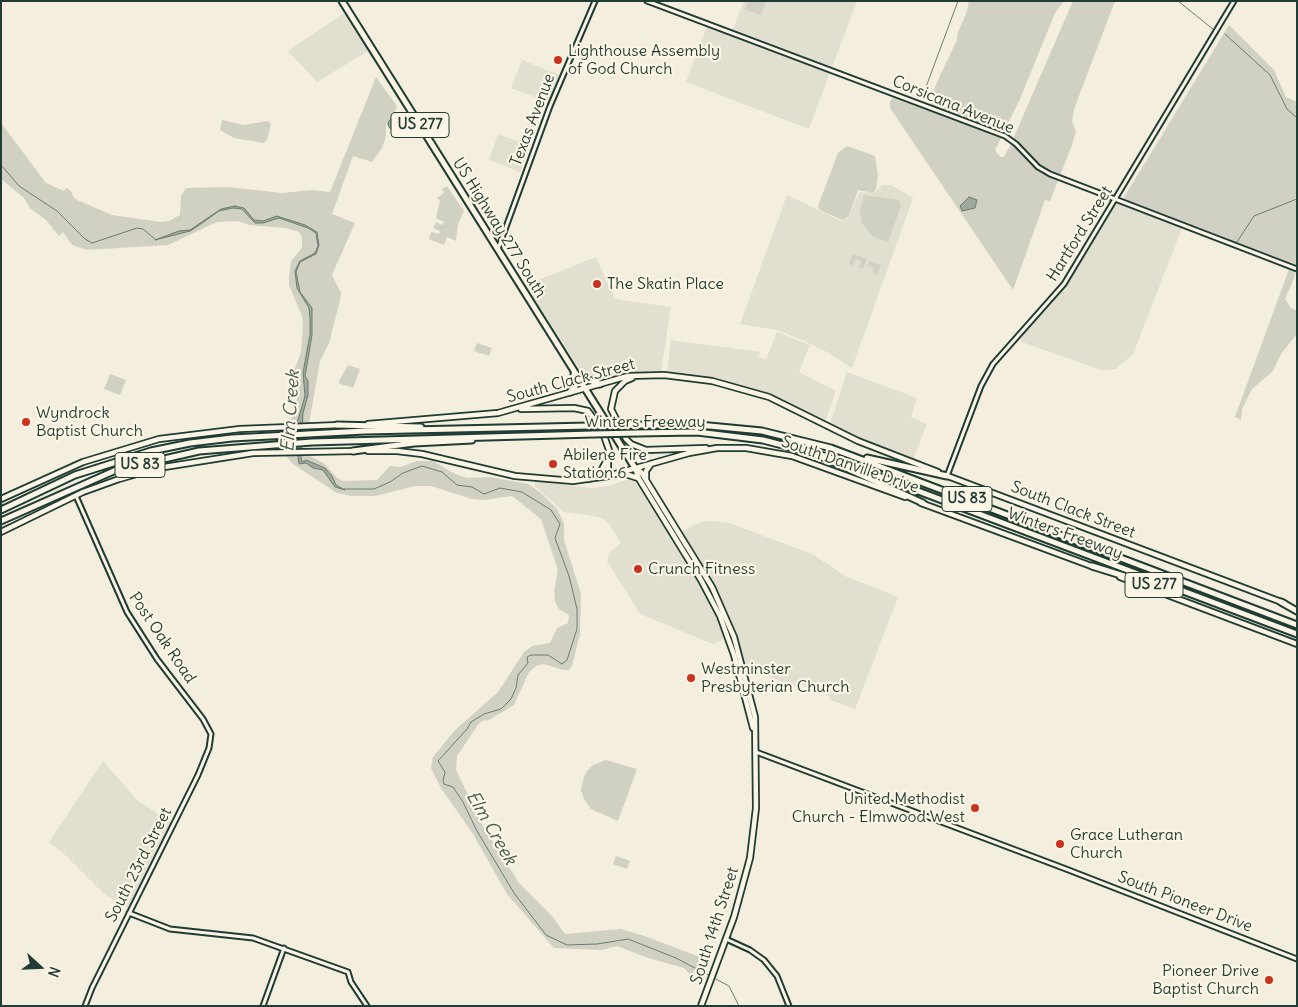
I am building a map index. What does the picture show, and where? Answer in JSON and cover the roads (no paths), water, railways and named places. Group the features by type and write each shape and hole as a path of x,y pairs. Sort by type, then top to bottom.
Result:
{"highway":[{"name":"US Highway 277 South","path":"342,1 635,468"},
{"path":"570,392 575,387 574,371"},
{"path":"578,377 600,384"},
{"name":"Winters Freeway","path":"1,510 74,475 151,451 199,442 287,436 479,428 698,424 762,431 825,446 1123,557 1297,625"},
{"path":"337,426 479,428"},
{"name":"Winters Freeway","path":"1,521 116,470 199,452 312,442 698,432 763,440 805,450 853,465 1297,634"},
{"path":"353,451 499,436"},
{"path":"825,446 947,476"},
{"path":"805,450 923,504"},
{"name":"US 277","path":"1092,566 1217,604"},
{"name":"US 277","path":"1281,602 1297,610"}],"main road":[{"name":"South Clack Street","path":"1,499 83,462 159,439 206,432 451,418 516,409 570,392 640,375 664,375 712,381 785,403 882,451 1281,602"},
{"path":"640,375 625,380 620,385 612,402 613,416 631,444 646,450 717,448"},
{"path":"516,409 574,408 588,411 607,441 608,476"},
{"name":"South Danville Drive","path":"1,532 76,496 119,478 158,468 231,456 287,452 397,451 422,454 515,476 543,480 588,480 717,448 762,449 792,456 1092,566 1297,644"},
{"path":"588,480 601,470 608,458"},
{"path":"646,480 646,470 652,463"},
{"name":"South 14th Street","path":"635,468 639,479 701,580 720,616 734,655 754,734 756,752 756,808 752,845 744,884 701,1006"},
{"name":"South 14th Street","path":"635,468 646,480 705,574 727,618 741,658 755,717 754,734"},
{"path":"620,473 639,479"}],"street":[{"name":"Texas Avenue","path":"497,250 550,106 595,1"},
{"name":"Corsicana Avenue","path":"647,1 1004,136 1016,144 1044,171 1297,269"},
{"name":"Hartford Street","path":"947,476 981,386 993,364 1060,290 1116,200 1234,1"},
{"name":"Post Oak Road","path":"76,496 127,612 157,659 203,718 211,734"},
{"path":"749,714 755,717"},
{"name":"South 23rd Street","path":"85,1006 198,774 209,748 211,734"},
{"name":"South Pioneer Drive","path":"756,752 1066,869 1297,959"},
{"path":"129,913 170,929 245,937 284,948 348,972 351,982 367,1006"},
{"path":"726,939 750,950 764,960 777,976 789,1006"},
{"path":"263,1006 284,948"}],"waterway":[{"path":"923,95 958,1"},
{"path":"1178,1 1214,30"},
{"path":"1225,34 1270,75 1287,109 1297,118"},
{"name":"Elm Creek","path":"1,165 19,186 57,211 85,239 92,243 137,228 143,229 156,240"},
{"path":"1235,245 1254,216 1297,199"},
{"name":"Elm Creek","path":"344,489 374,489 390,482 403,473 422,466 442,472 457,485 472,487 484,494 500,488 522,492 551,510 560,524 555,538 569,576 577,609 577,629 567,660 562,664 548,655 531,655 527,657 528,663 518,675 516,688 511,699 501,709 484,714 471,722 438,761 445,772 444,784 453,787 514,893 546,935 567,945 597,944 628,939 676,958 729,986 739,1006"}],"place":[{"name":"Lighthouse Assembly of God Church","path":"558,60"},
{"name":"The Skatin Place","path":"597,284"},
{"name":"Wyndrock Baptist Church","path":"26,422"},
{"name":"Abilene Fire Station 6","path":"553,464"},
{"name":"Crunch Fitness","path":"638,569"},
{"name":"Westminster Presbyterian Church","path":"691,678"},
{"name":"United Methodist Church - Elmwood West","path":"975,808"},
{"name":"Grace Lutheran Church","path":"1060,844"},
{"name":"Pioneer Drive Baptist Church","path":"1269,980"}]}
